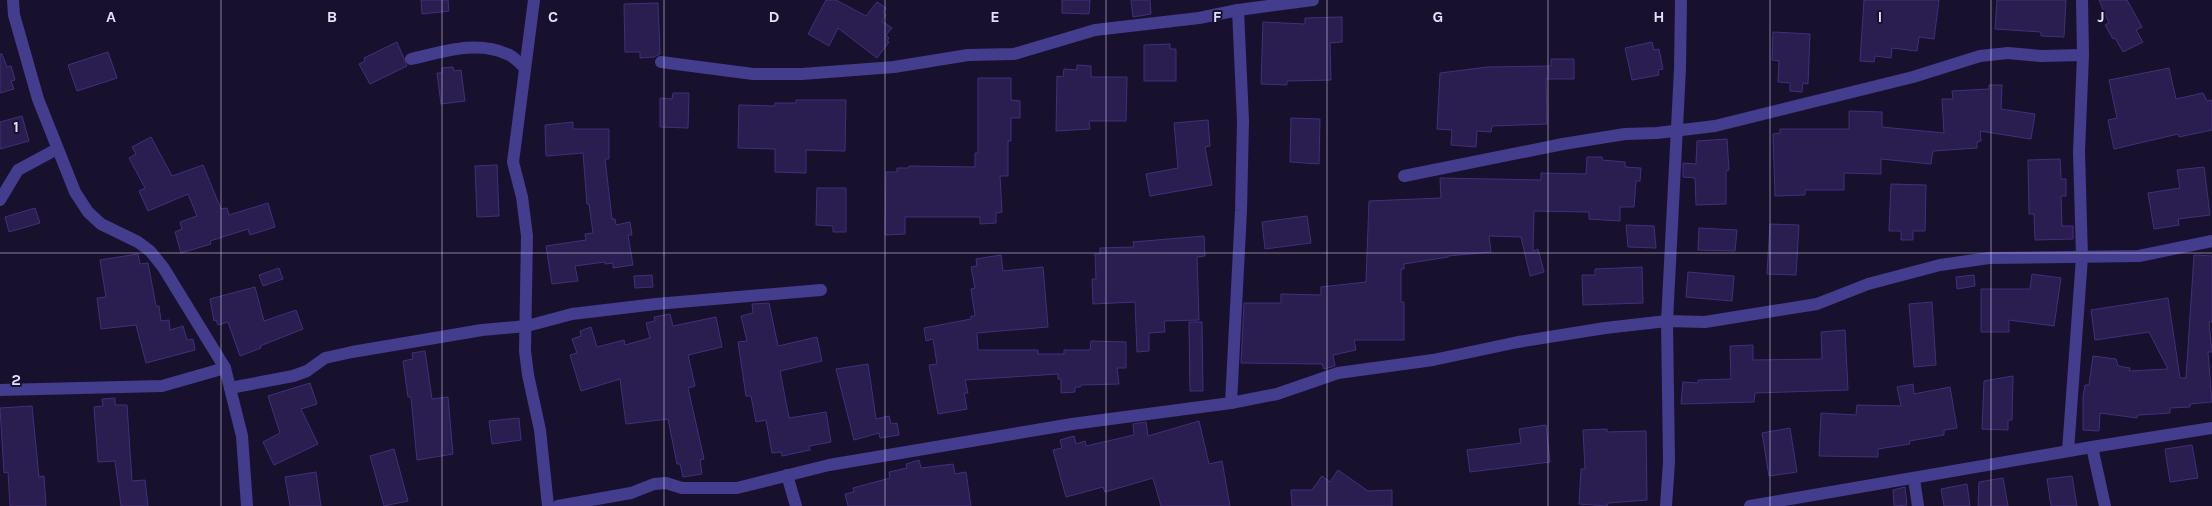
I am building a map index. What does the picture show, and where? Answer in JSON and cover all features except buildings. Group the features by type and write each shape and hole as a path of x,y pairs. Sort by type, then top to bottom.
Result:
{"street":[{"path":"13,0 14,15 29,70 75,192 88,212 101,224 138,242 154,256 177,288 225,368 242,436 248,506"},
{"path":"534,0 514,162 522,197 526,236 525,351 528,375 540,430 548,506"},
{"path":"661,62 753,74 802,74 894,67 968,55 1014,54 1094,30 1199,18 1238,10 1313,0"},
{"path":"1666,506 1669,462 1667,321 1677,131 1680,0"},
{"path":"2068,451 2082,257 2079,152 2083,55 2082,0"},
{"path":"1231,403 1241,211 1243,121 1238,10"},
{"path":"411,59 467,47 486,47 509,54 525,68"},
{"path":"1404,176 1564,144 1625,134 1677,131 1715,126 1866,87 1913,77 1980,56 2008,54 2041,56 2083,55"},
{"path":"0,200 18,170 57,148"},
{"path":"558,506 631,493 654,484 666,483 682,488 737,488 829,465 1072,424 1231,403 1278,394 1338,373 1433,360 1480,348 1595,329 1667,321 1705,322 1817,304 1868,284 1940,265 1989,258 2139,256 2212,241"},
{"path":"230,388 293,376 307,370 325,358 352,352 482,330 526,326 572,314 656,304 821,290"},
{"path":"0,390 162,386 225,368"},
{"path":"1750,506 1914,479 2092,446 2212,428"},
{"path":"2092,446 2105,506"},
{"path":"787,475 796,506"},
{"path":"1914,479 1918,506"}]}
